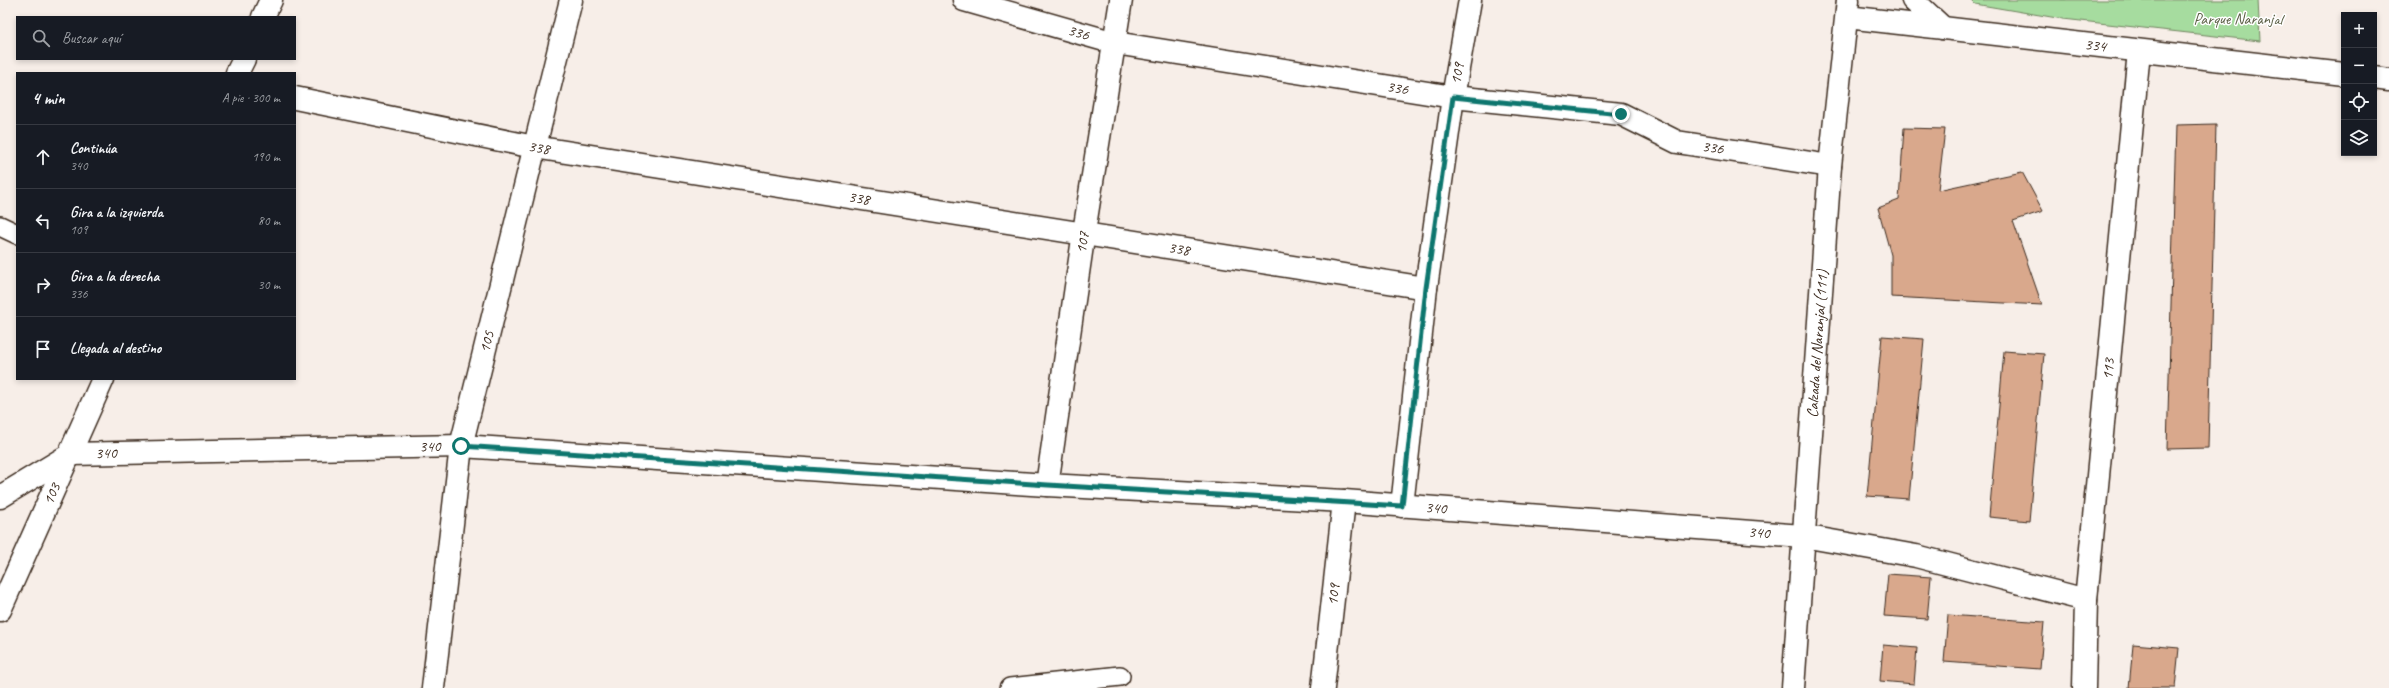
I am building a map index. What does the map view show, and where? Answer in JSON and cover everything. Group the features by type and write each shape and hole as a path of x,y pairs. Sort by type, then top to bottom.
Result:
{"street":[{"path":"263,16 271,0"},
{"name":"105","path":"433,688 461,446 571,0"},
{"name":"336","path":"964,0 1115,43 1453,97 1621,114 1677,142 1830,166"},
{"name":"107","path":"1048,485 1084,232 1121,0"},
{"name":"109","path":"1402,506 1426,288 1453,97 1470,0"},
{"path":"1913,0 1943,28"},
{"name":"334","path":"1847,8 1943,28 2341,74"},
{"name":"Calzada del Naranjal (111)","path":"1793,688 1830,166 1847,8"},
{"name":"113","path":"2084,688 2086,600 2139,51"},
{"path":"238,72 244,60"},
{"path":"2377,78 2389,80"},
{"name":"338","path":"296,98 534,147 1084,232 1426,288"},
{"name":"103","path":"0,610 71,454 103,380"},
{"name":"340","path":"71,454 461,446 1048,485 1344,501 1803,536 1916,556 2086,600"},
{"path":"0,497 71,454"},
{"name":"109","path":"1323,688 1344,501"}],"lane":[{"path":"0,226 16,234"},
{"path":"1010,688 1120,676"}],"green space":[{"name":"Parque Naranjal","path":"1971,0 2258,0 2260,41 2063,19 1975,4"}],"building":[{"path":"2216,124 2208,448 2167,449 2176,125"},
{"path":"1904,128 1945,129 1938,190 2022,172 2043,211 2013,221 2042,305 1891,297 1891,255 1878,208 1899,200"},
{"path":"1882,336 1924,339 1909,499 1867,496"},
{"path":"2004,351 2044,354 2029,521 1989,517"},
{"path":"1888,574 1931,577 1927,619 1884,616"},
{"path":"1948,615 2044,622 2040,669 1944,662"},
{"path":"2133,644 2179,648 2175,688 2129,688"},
{"path":"1883,645 1917,648 1914,684 1880,681"}],"route":[{"path":"461,446 1048,485 1344,501 1402,506 1426,288 1453,97 1621,114"}]}
